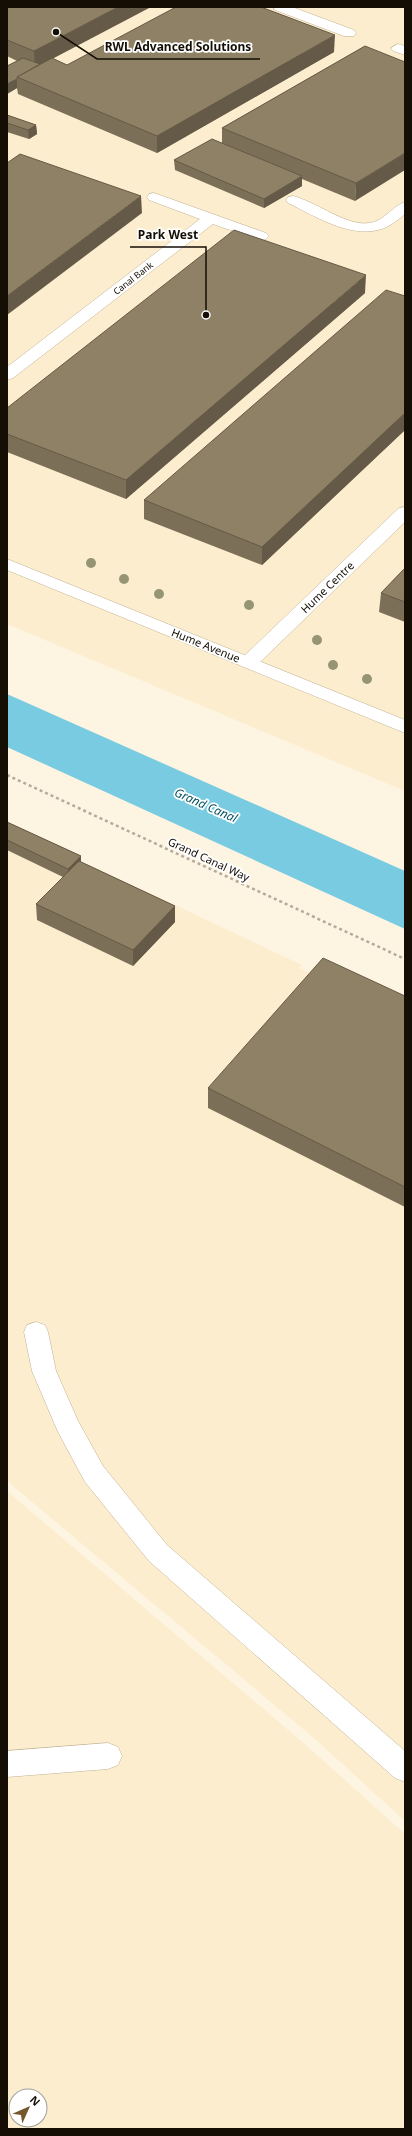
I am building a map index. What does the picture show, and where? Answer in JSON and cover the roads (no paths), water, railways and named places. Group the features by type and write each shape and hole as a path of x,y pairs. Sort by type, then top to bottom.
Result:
{"street":[{"path":"280,7 349,33"},
{"path":"154,197 261,236"},
{"path":"293,200 345,223 369,227 377,226 405,207"},
{"name":"Canal Bank","path":"7,375 210,218"},
{"name":"Hume Centre","path":"249,662 405,512"},
{"name":"Hume Avenue","path":"7,564 405,727"},
{"path":"36,1332 44,1371 67,1425 90,1467 158,1553 405,1768"},
{"path":"7,1764 108,1756"}],"water":[{"name":"Grand Canal","path":"7,694 405,871 405,929 7,747"}],"place":[{"name":"RWL Advanced Solutions","path":"56,32"},
{"name":"Park West","path":"206,315"}]}
